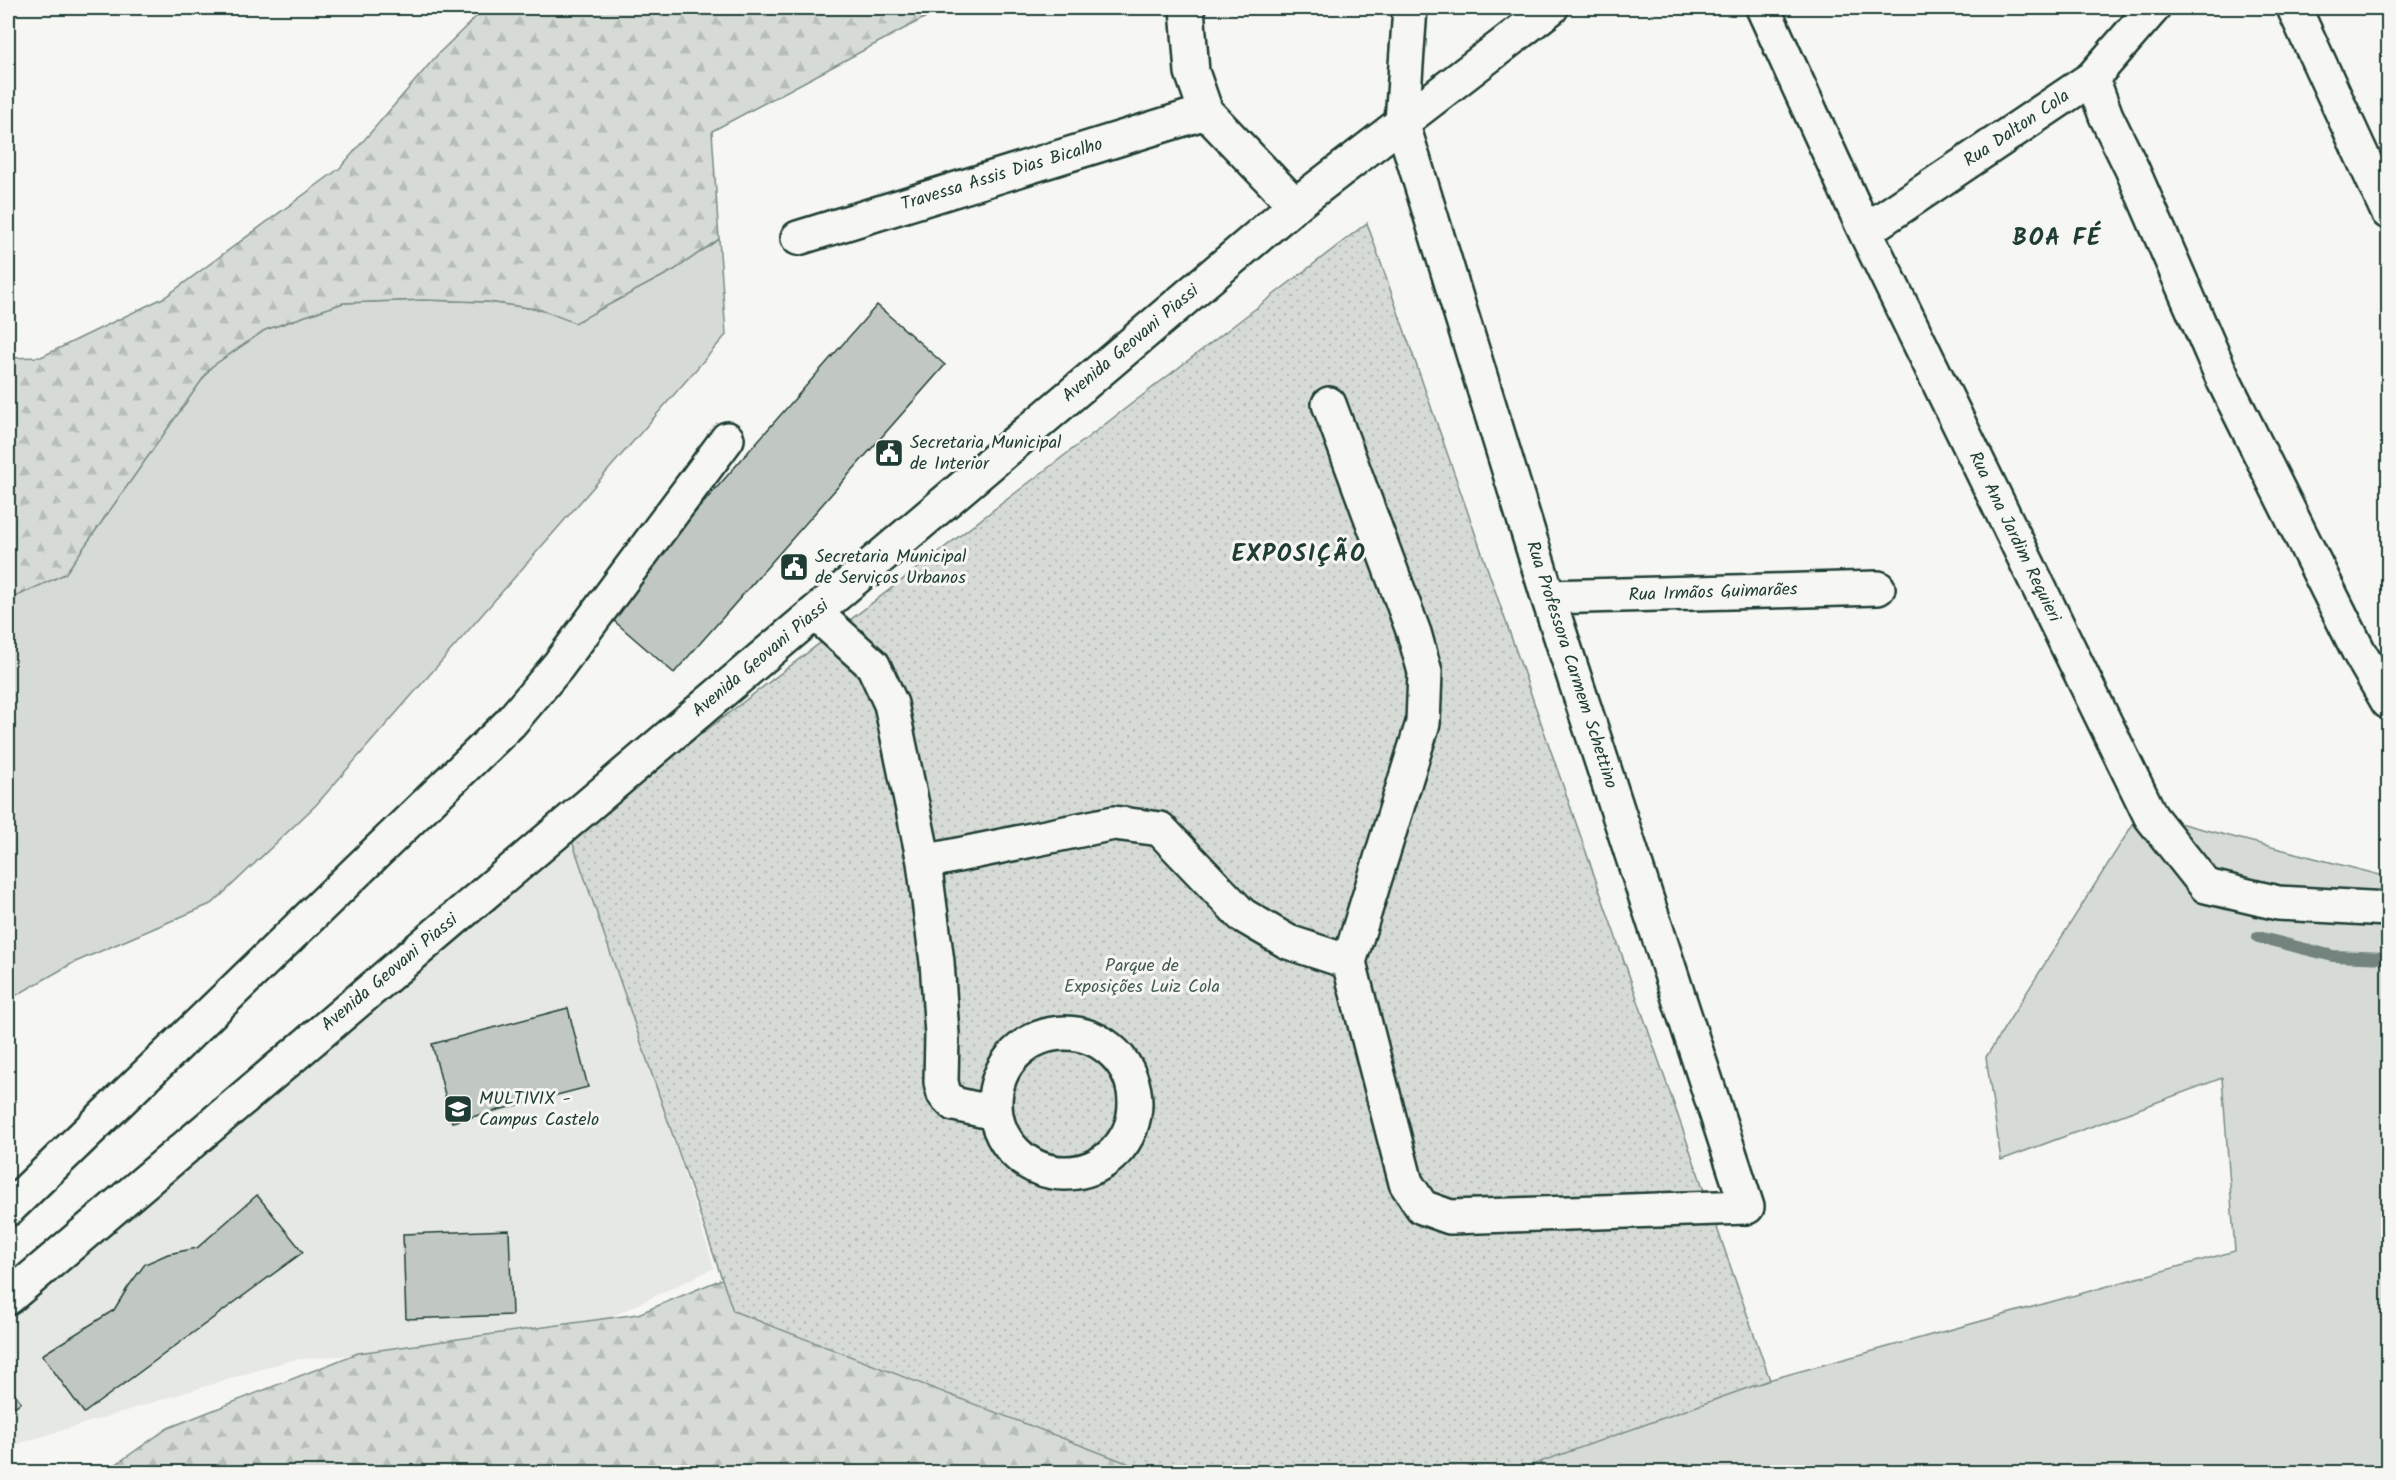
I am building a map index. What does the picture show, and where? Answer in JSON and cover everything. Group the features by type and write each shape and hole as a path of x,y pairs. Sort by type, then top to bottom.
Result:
{"street":[{"path":"1187,8 1192,72 1206,112 1295,206"},
{"path":"1402,122 1410,8"},
{"name":"Avenida Geovani Piassi","path":"8,1298 1295,206 1551,8"},
{"name":"Rua Ana Jardim Requieri","path":"1763,8 1865,231 2151,817 2206,886 2278,903 2388,909"},
{"name":"Rua Dalton Cola","path":"1865,231 2092,78 2153,8"},
{"path":"2294,8 2388,212"},
{"path":"2092,78 2106,116 2224,381 2359,652 2388,702"},
{"name":"Travessa Assis Dias Bicalho","path":"798,238 1206,112"},
{"name":"Rua Professora Carmem Schettino","path":"1349,962 1406,1184 1422,1207 1450,1217 1747,1207 1548,597 1402,122"},
{"path":"924,862 1114,823 1160,829 1242,915 1288,942 1349,962 1424,723 1425,672 1414,633 1329,404"},
{"path":"8,1209 510,723 558,666 727,439"},
{"name":"Rua Irmãos Guimarães","path":"1548,597 1878,588"},
{"path":"815,613 873,665 891,704 924,862 937,962 942,1034 941,1082 944,1094 954,1104 994,1113"},
{"path":"1065,1031 1104,1042 1131,1073 1136,1114 1120,1151 1085,1173 1044,1173 1011,1150 994,1113 999,1073 1026,1042 1065,1031"}],"shaded area":[{"name":"MULTIVIX - Campus Castelo","path":"570,835 613,950 714,1268 569,1337 291,1360 8,1447 8,1319"}],"green space":[{"path":"485,8 943,8 712,131 719,239 674,270 575,323 542,310 489,302 423,300 343,303 265,330 211,367 65,574 8,600 8,358 41,357 165,297 340,168 439,53"},
{"name":"Parque de Exposições Luiz Cola","path":"1367,223 1770,1380 1512,1472 1150,1472 733,1311 570,835"},
{"path":"719,239 726,335 316,805 213,903 73,963 8,1000 8,600 65,574 211,367 265,330 343,303 423,300 489,302 542,310 575,322 674,270"},
{"path":"2140,813 2388,877 2388,1472 1546,1472 1476,1364 1743,1387 2235,1251 2222,1078 2001,1160 1986,1057"},
{"path":"794,1249 1476,1364 1546,1472 105,1472 168,1428 358,1353 638,1314"}],"building":[{"path":"877,305 945,365 674,673 606,614"},
{"path":"568,1008 588,1087 452,1122 432,1044"},
{"path":"257,1195 303,1252 84,1413 42,1355 114,1310 145,1264 168,1254 197,1248"},
{"path":"509,1230 512,1315 406,1319 403,1234"},
{"path":"8,1384 21,1402 8,1412"}],"waterway":[{"path":"2258,937 2333,956 2388,958"}],"place":[{"name":"Secretaria Municipal de Interior","path":"889,453"},
{"name":"Secretaria Municipal de Serviços Urbanos","path":"794,567"},
{"name":"MULTIVIX - Campus Castelo","path":"458,1109"}],"district":[{"name":"BOA FÉ","path":"2057,238"},
{"name":"EXPOSIÇÃO","path":"1299,554"}]}
